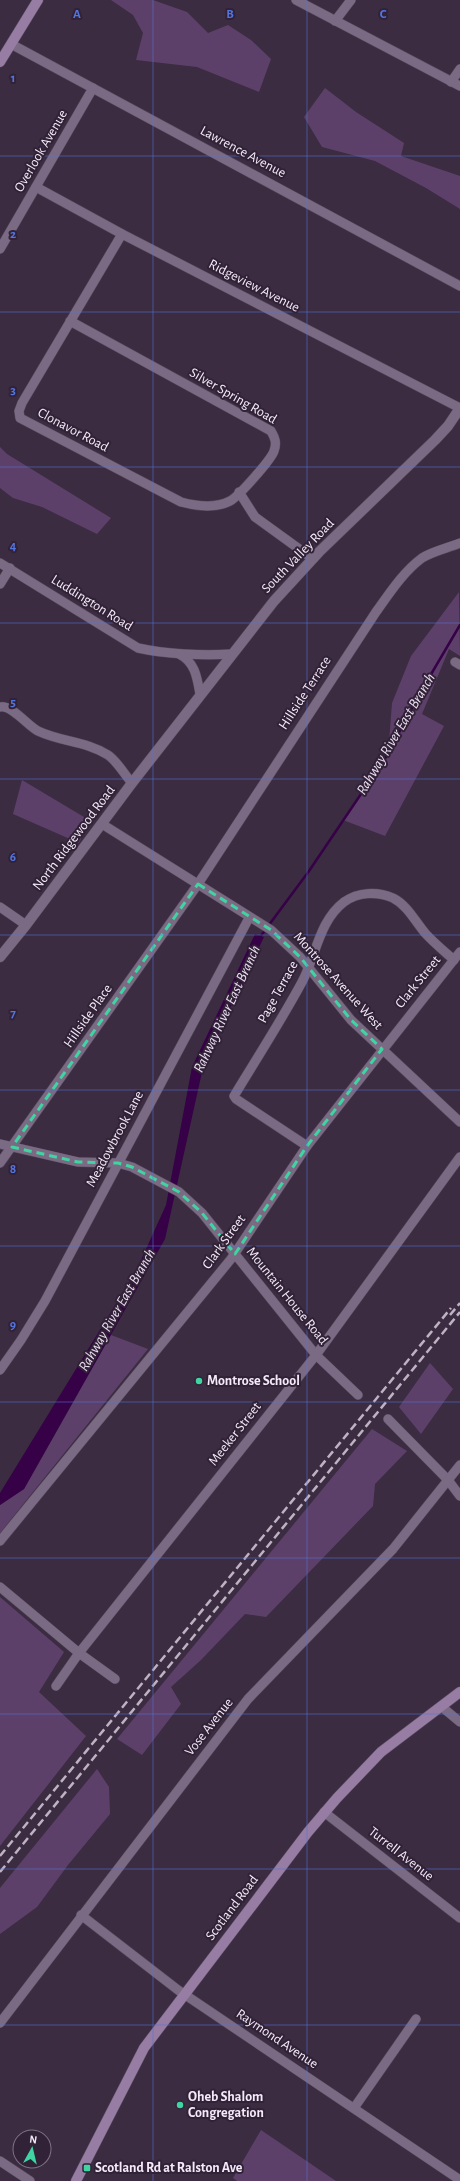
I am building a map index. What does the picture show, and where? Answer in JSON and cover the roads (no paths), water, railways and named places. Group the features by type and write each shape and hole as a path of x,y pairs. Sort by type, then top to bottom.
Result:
{"main road":[{"path":"0,62 38,0"},
{"name":"Scotland Road","path":"76,2181 98,2140 137,2059 184,1994 324,1812 382,1752 460,1692"}],"street":[{"path":"296,0 460,86"},
{"path":"335,21 351,0"},
{"name":"Lawrence Avenue","path":"11,44 460,286"},
{"path":"451,82 460,69"},
{"name":"Overlook Avenue","path":"0,249 93,88"},
{"name":"Ridgeview Avenue","path":"36,187 122,234 460,408"},
{"name":"Clonavor Road","path":"122,234 22,403 19,411 20,418 181,502 207,506 219,505 230,501 239,492"},
{"name":"Silver Spring Road","path":"70,321 271,431 275,437 274,452 239,492"},
{"name":"South Valley Road","path":"169,735 274,601 313,559 435,440 448,426 460,408"},
{"path":"239,492 254,517 313,559"},
{"name":"Hillside Terrace","path":"198,884 338,668 398,583 424,558 460,543"},
{"name":"Luddington Road","path":"0,563 138,648 155,652 208,655 231,654"},
{"path":"0,584 10,568"},
{"path":"174,652 188,659 196,674 200,694"},
{"path":"0,707 10,709 35,730 50,737 93,746 110,756 132,783"},
{"name":"North Ridgewood Road","path":"0,957 26,925 169,735"},
{"name":"Montrose Avenue West","path":"102,824 249,918 271,930 309,967 351,1020 460,1122"},
{"name":"Hillside Place","path":"0,1163 198,884"},
{"name":"Page Terrace","path":"307,1146 236,1099 234,1096 302,981 309,967 315,947 334,912 354,896 366,893 379,894 392,898 403,904 426,934 457,956"},
{"path":"0,907 26,925"},
{"name":"Meadowbrook Lane","path":"0,1370 33,1322 249,918"},
{"name":"Clark Street","path":"0,1540 235,1254 307,1146 382,1049 457,956"},
{"name":"Mountain House Road","path":"0,1144 78,1162 118,1163 132,1167 179,1192 202,1214 316,1355 358,1395"},
{"name":"Meeker Street","path":"56,1686 79,1653 316,1355 460,1157"},
{"path":"388,1419 448,1480 460,1496"},
{"name":"Vose Avenue","path":"1,2019 248,1700 304,1639 393,1549 460,1465"},
{"path":"0,1587 79,1653 115,1678"},
{"path":"442,1707 460,1722"},
{"name":"Turrell Avenue","path":"324,1812 460,1918"},
{"name":"Raymond Avenue","path":"81,1915 184,1994 460,2180"},
{"path":"354,2108 416,2019"},
{"path":"0,2161 30,2181"}],"water":[{"path":"255,934 264,937 204,1063 165,1239 24,1489 0,1505 0,1493 136,1271 166,1205 192,1067"}],"waterway":[{"name":"Rahway River East Branch","path":"260,937 309,871 386,757 420,693 460,625"}],"railway":[{"path":"450,1315 460,1303"},
{"path":"0,1856 451,1308"},
{"path":"0,1872 460,1312"}],"place":[{"name":"Montrose School","path":"199,1381"},
{"name":"Oheb Shalom Congregation","path":"180,2105"},
{"name":"Scotland Rd at Ralston Ave","path":"87,2168"}]}
